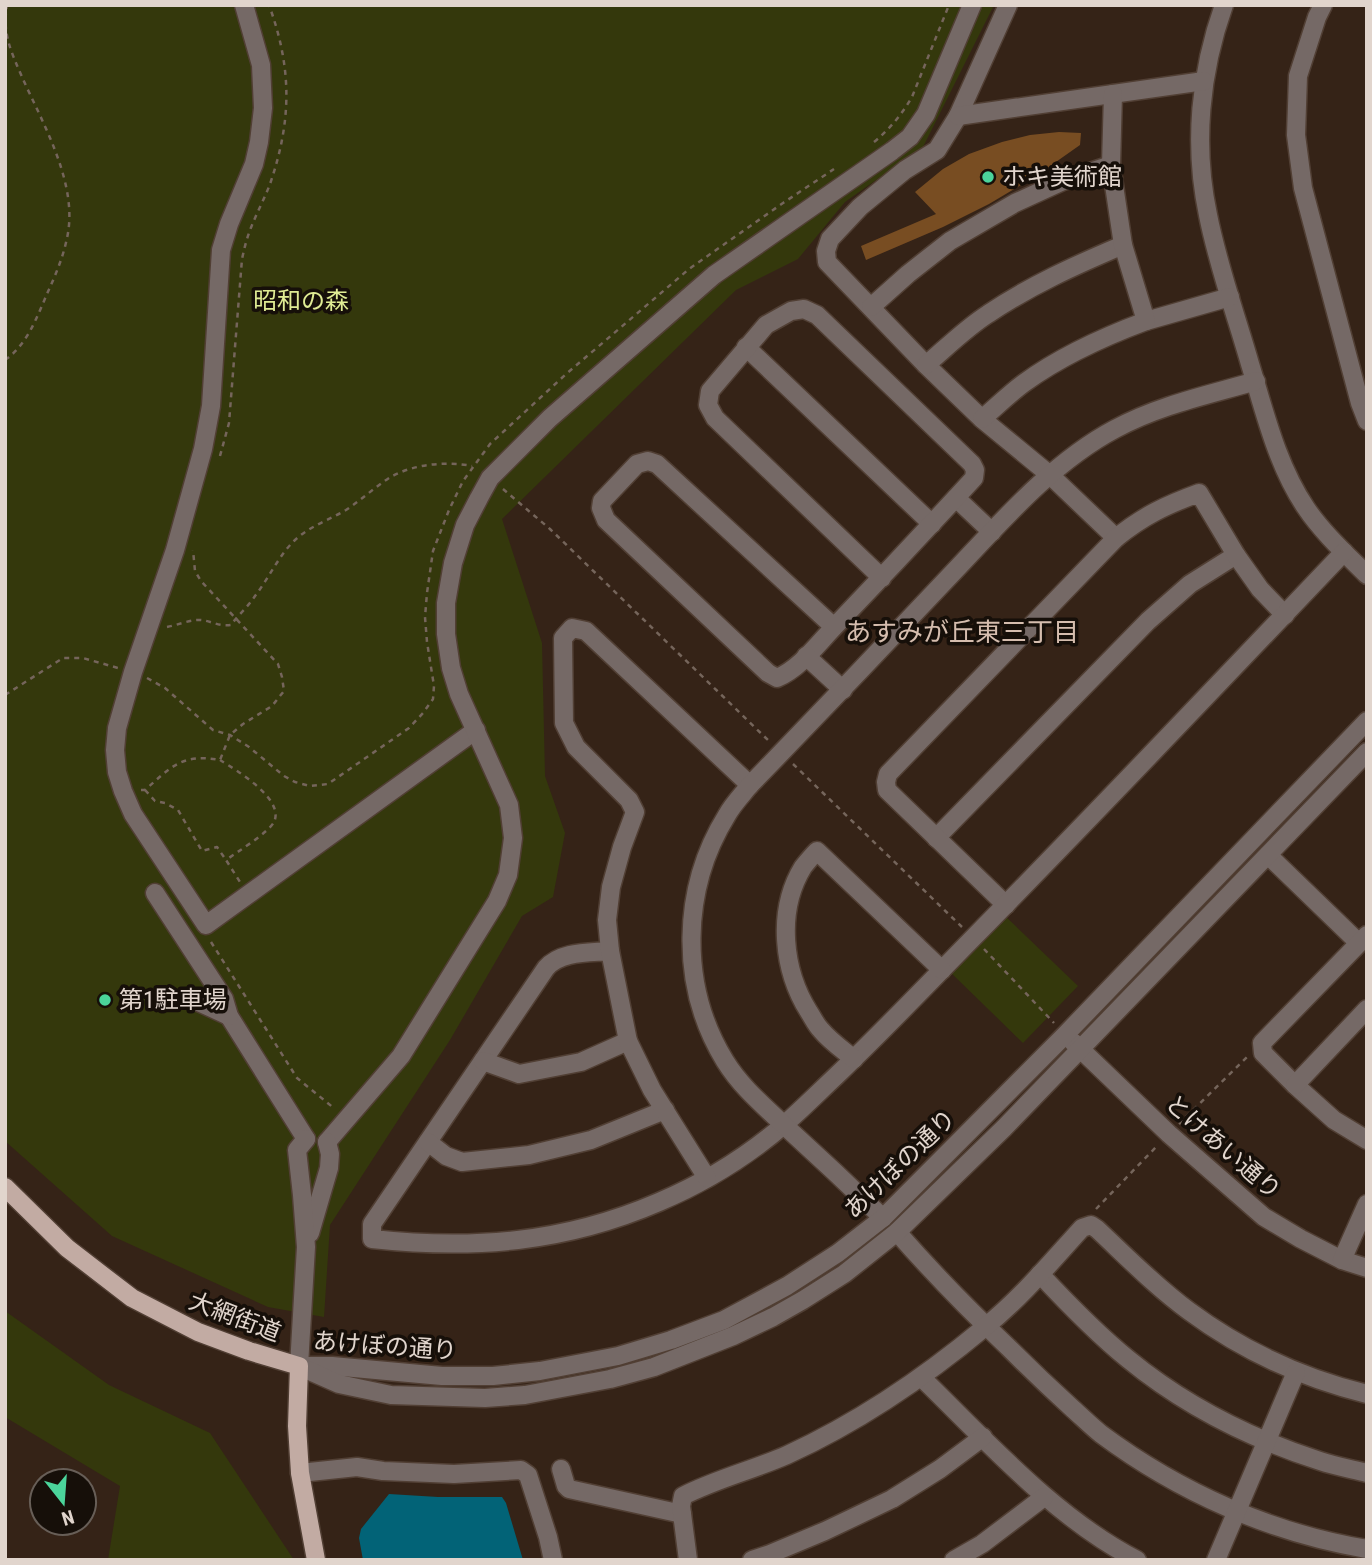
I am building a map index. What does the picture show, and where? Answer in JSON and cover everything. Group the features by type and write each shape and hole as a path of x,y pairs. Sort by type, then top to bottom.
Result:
{"main road":[{"name":"大網街道","path":"5,1186 67,1248 132,1298 198,1332 299,1366 297,1426 300,1473 316,1560"}],"street":[{"path":"244,5 261,65 263,108 259,142 254,164 221,250 211,406 203,449 175,550 133,672 117,728 117,772 123,792 133,814 206,925 476,730"},
{"path":"327,1142 401,1056 498,901 508,875 513,838 509,805 459,694 451,668 446,634 446,603 453,563 465,525 490,478 550,418 713,275 892,152 910,136 926,114 972,5"},
{"path":"1008,5 958,116 936,150 905,170 860,207 831,239 826,251 827,262 982,419 1049,475 1116,538"},
{"path":"1223,5 1213,34 1204,81 1200,124 1201,166 1207,214 1275,447 1289,479 1306,509 1367,575"},
{"path":"1323,5 1298,76 1296,135 1303,188 1367,421"},
{"path":"958,116 1204,81"},
{"path":"1113,94 1111,165 1123,245 1146,321"},
{"path":"871,307 950,241 1015,203 1063,181 1111,165"},
{"path":"926,365 986,315 1033,286 1123,245"},
{"path":"982,419 1024,383 1074,352 1146,321 1230,297"},
{"path":"834,626 657,464 648,461 637,464 602,501 601,508 606,520 768,673 777,677 788,673 882,578 974,478 975,470 972,464 817,314 804,309 791,311 766,325 710,391 708,405 715,418 882,578"},
{"path":"746,348 932,524"},
{"path":"883,1218 752,1096 726,1062 706,1025 694,982 690,936 696,889 711,844 728,813 750,785 1049,475 1114,429 1157,409 1256,381"},
{"path":"1006,905 887,790 888,774 1116,538 1164,506 1199,493 1236,555 1260,589 1284,615"},
{"path":"956,498 992,532"},
{"path":"610,951 565,956 550,963 372,1224 372,1240 463,1245 510,1242 562,1234 615,1219 660,1202 707,1178 747,1152 784,1124 942,970 1344,552"},
{"path":"936,838 1148,621 1190,584 1236,555"},
{"path":"707,1178 652,1090 628,1041 610,951 607,920 611,887 635,812 629,800 576,747 564,723 563,638 572,628 586,631 750,785"},
{"path":"806,656 843,690"},
{"name":"あけぼの通り","path":"299,1366 332,1366 442,1376 493,1376 540,1371 618,1356 671,1340 724,1320 787,1286 838,1253 883,1218 1065,1035 1367,721"},
{"name":"あけぼの通り","path":"299,1366 339,1384 391,1395 485,1398 525,1395 610,1379 654,1367 773,1317 844,1274 897,1232 1004,1128 1367,752"},
{"path":"853,1059 820,1030 803,1004 791,975 786,947 786,914 793,890 803,868 817,851 942,970"},
{"path":"1268,855 1363,939 1262,1043 1263,1053 1334,1120 1367,1140"},
{"path":"155,892 224,999 229,1016 306,1139"},
{"path":"190,998 229,1016"},
{"path":"1295,1085 1367,1009"},
{"name":"とけあい通り","path":"1065,1035 1169,1134 1264,1217 1342,1260 1367,1268"},
{"path":"483,1061 519,1074 581,1062 628,1041"},
{"path":"428,1142 446,1156 463,1163 529,1155 591,1140 665,1110"},
{"path":"299,1366 306,1247 297,1150 306,1139 314,1138 327,1142"},
{"path":"306,1247 329,1168 327,1142"},
{"path":"1342,1260 1367,1204"},
{"path":"688,1560 682,1496 798,1450 866,1413 921,1377 986,1326 1083,1228 1091,1225 1187,1310 1230,1339 1296,1372 1367,1394"},
{"path":"897,1232 986,1326 1100,1433 1154,1469 1196,1493 1236,1511 1294,1533 1367,1549"},
{"path":"1040,1274 1085,1321 1129,1360 1180,1396 1222,1420 1266,1440 1321,1462 1367,1473"},
{"path":"1216,1560 1296,1372"},
{"path":"921,1377 1044,1497 1128,1558"},
{"path":"752,1560 825,1531 892,1499 940,1469 983,1437"},
{"path":"300,1473 357,1466 383,1471 454,1474 521,1470 528,1475 553,1560"},
{"path":"561,1469 569,1489 682,1514"},
{"path":"954,1560 982,1544 1044,1497"}],"path":[{"path":"5,360 19,347 32,328 61,260 67,239 70,211 68,192 56,154 7,39 7,5"},
{"path":"217,464 229,424 242,259 249,233 280,153 285,124 287,82 283,48 269,5"},
{"path":"5,695 63,658 83,658 133,672 165,688 213,730 230,735 249,747 295,782 310,786 328,784 409,728 433,699 434,686 425,617 426,593 433,551 463,481"},
{"path":"194,543 195,571 201,581 278,664 284,691 272,706 230,735 219,760"},
{"path":"123,792 145,790 172,766 188,759 204,757 219,760 246,776 272,803 276,813 268,829 226,860"},
{"path":"145,790 155,801 178,810 202,851 217,847 248,895"},
{"path":"206,925 212,944 298,1078 346,1119"}],"green space":[{"name":"昭和の森","path":"5,5 994,5 923,147 845,202 798,259 736,290 502,519 542,643 545,776 565,833 553,897 522,916 450,1040 330,1225 324,1317 268,1307 112,1236 5,1141"},
{"path":"1002,913 1078,986 1023,1043 947,969"},
{"path":"5,1311 109,1385 210,1433 294,1560 108,1560 120,1486 98,1473 98,1467 88,1467 5,1417"}],"water":[{"path":"389,1494 502,1497 523,1560 363,1560 359,1538 361,1529"}],"building":[{"path":"1059,132 1081,133 1080,145 989,204 866,260 861,246 936,214 915,192 943,169 969,154 1002,142"}],"place":[{"name":"ホキ美術館","path":"988,177"},
{"name":"第1駐車場","path":"105,1000"}],"district":[{"name":"あすみが丘東三丁目","path":"962,632"}]}
